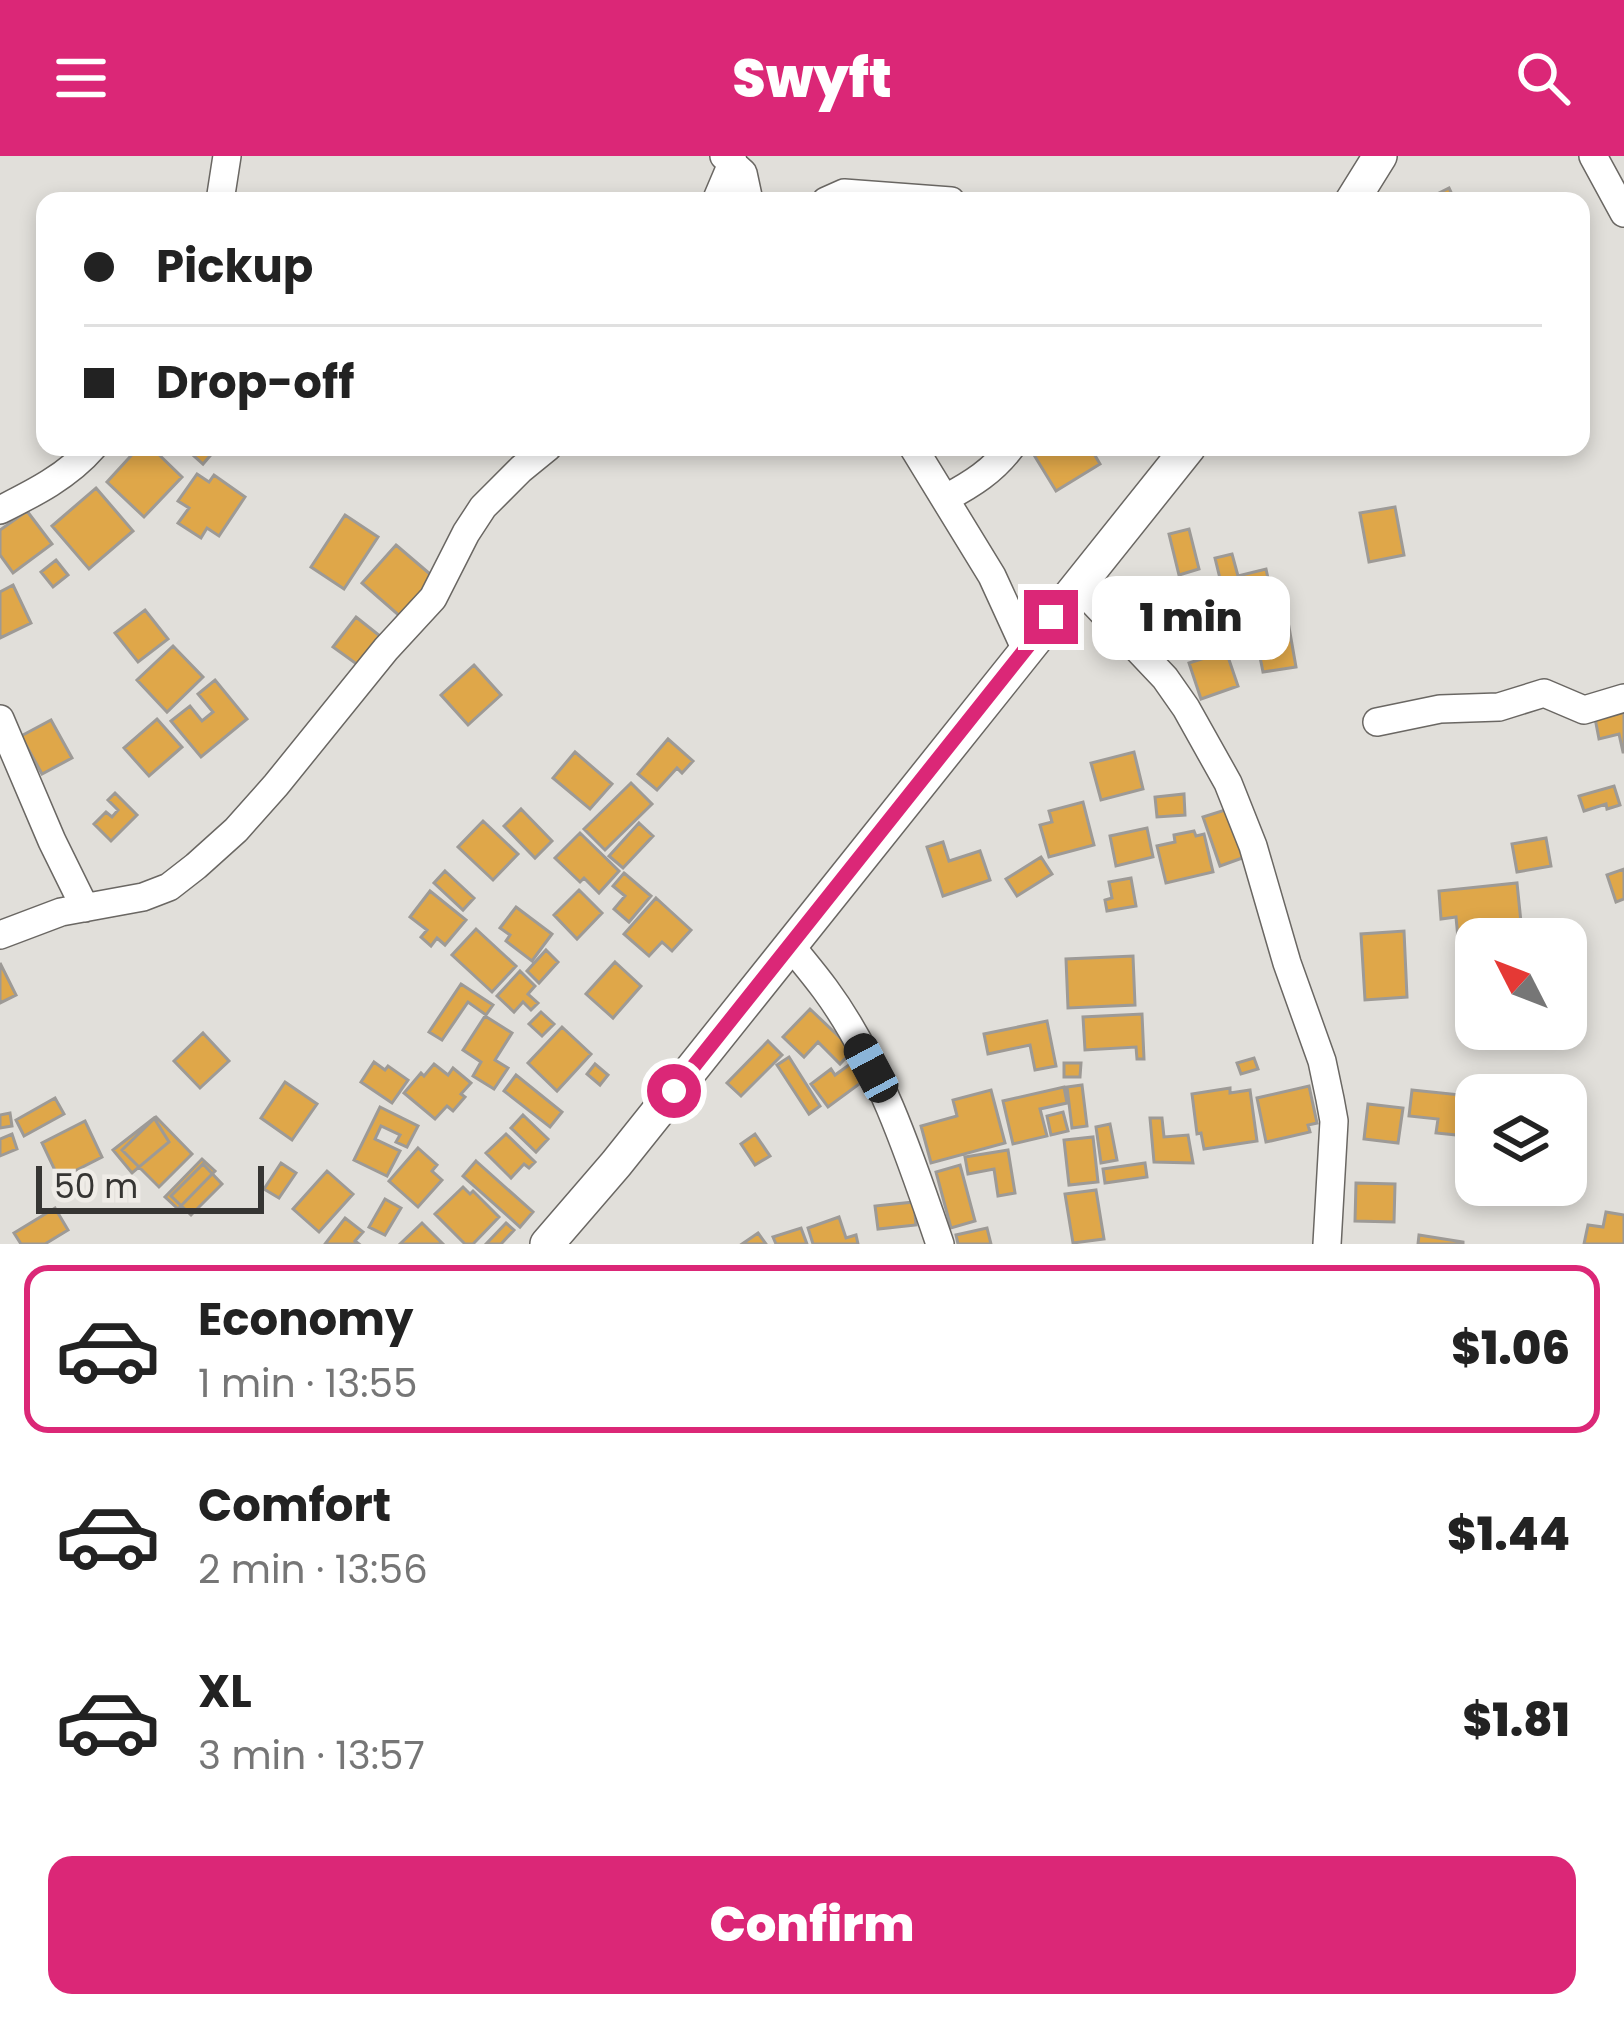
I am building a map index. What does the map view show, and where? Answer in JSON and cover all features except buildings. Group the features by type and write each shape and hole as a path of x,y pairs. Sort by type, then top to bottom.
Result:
{"street":[{"path":"221,192 227,156"},
{"path":"1357,192 1379,156"},
{"path":"1593,156 1624,213"},
{"path":"739,158 748,192"},
{"path":"721,192 739,158"},
{"path":"0,510 77,466 85,456"},
{"path":"0,935 61,912 116,904 169,887 236,830 437,592 483,507 537,456"},
{"path":"919,456 992,576 1025,648"},
{"path":"946,498 976,482 1004,456"},
{"path":"547,1244 1182,456"},
{"path":"1077,585 1165,678 1186,709 1228,783 1252,846 1322,1061 1334,1120 1327,1244"},
{"path":"1377,722 1439,710 1499,707 1544,692 1584,710 1624,698"},
{"path":"0,719 85,908"},
{"path":"790,945 827,992 871,1068 940,1244"}],"route":[{"path":"674,1091 1051,617"}]}
